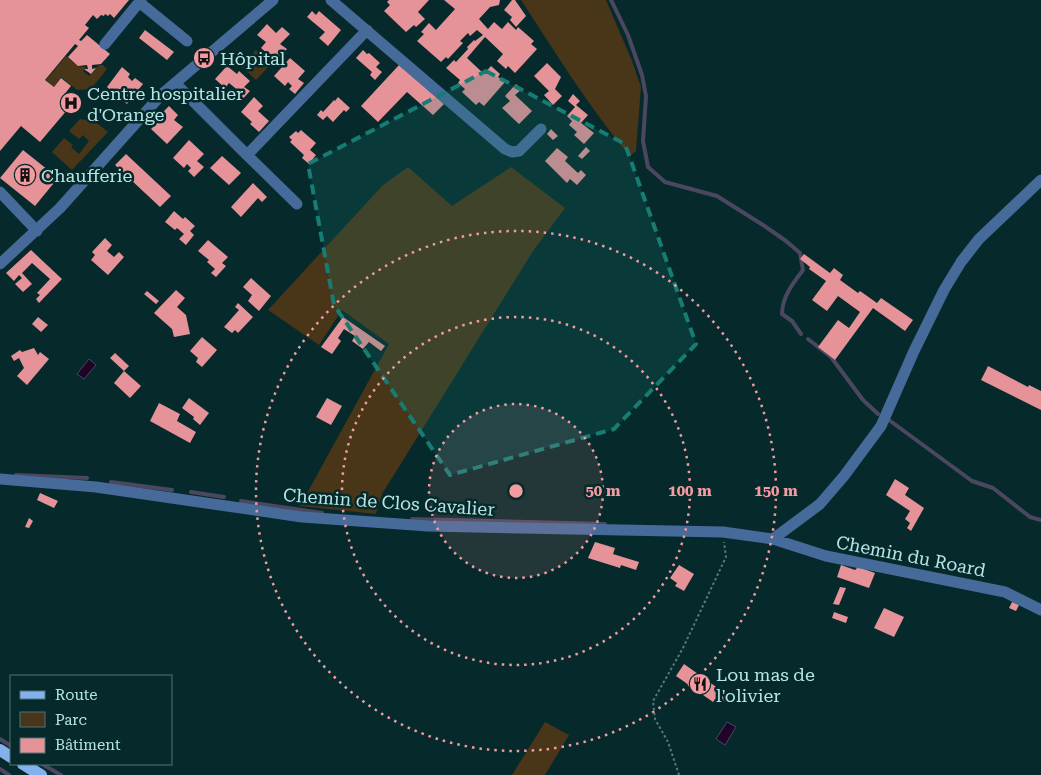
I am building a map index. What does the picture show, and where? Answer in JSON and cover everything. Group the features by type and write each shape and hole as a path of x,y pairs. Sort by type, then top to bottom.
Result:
{"main road":[{"path":"25,765 41,775"}],"street":[{"path":"0,264 37,231 75,192 137,122 175,83 273,0"},
{"path":"331,0 505,149 512,152 519,151 540,129"},
{"path":"105,44 140,1 187,41"},
{"path":"247,155 367,30"},
{"path":"175,83 297,204"},
{"path":"773,539 820,504 844,476 881,426 914,351 944,290 961,262 984,233 1041,180"},
{"path":"0,192 37,231"},
{"name":"Chemin de Clos Cavalier","path":"0,480 96,487 302,517 428,526 723,532 773,539"},
{"name":"Chemin du Roard","path":"773,539 826,556 1005,592 1041,610"}],"path":[{"path":"679,775 668,742 655,719 653,701 683,648 726,557 723,532"}],"highlighted area":[{"path":"486,71 625,144 696,344 614,429 450,475 334,305 308,164"}],"green space":[{"path":"521,0 606,0 641,87 636,151 630,156 587,100"},
{"path":"256,50 271,64 256,80 240,65"},
{"path":"66,56 78,66 86,67 83,71 89,76 99,65 103,65 107,69 91,89 77,90 61,77 54,87 46,80"},
{"path":"92,111 97,115 93,120 108,132 72,170 52,152 64,138 73,145 71,147 79,154 89,141 83,135 79,139 69,131 80,119 85,120"},
{"path":"408,167 452,206 511,167 565,208 533,251 382,494 376,514 300,506 389,344 342,310 319,345 268,310 383,185"},
{"path":"545,722 569,735 545,775 512,775"}],"shaded area":[{"path":"89,359 96,365 84,379 77,374"},
{"path":"727,722 736,727 725,745 716,739"}],"building":[{"path":"0,0 129,0 114,18 110,14 108,16 105,14 97,19 93,15 85,25 89,28 79,40 81,41 87,35 110,54 101,64 92,65 92,69 96,68 91,74 84,69 88,69 87,65 78,66 68,57 78,46 75,44 45,80 54,87 61,78 71,86 63,96 73,103 40,142 21,126 0,151"},
{"path":"389,0 429,0 418,12 425,19 416,27 414,25 406,32 384,11 390,5 387,2"},
{"path":"444,0 500,0 499,5 490,7 479,19 488,29 494,22 502,29 508,22 516,30 518,27 534,41 531,44 537,49 515,73 508,66 506,69 497,61 503,54 485,37 467,58 484,74 491,66 500,74 498,77 505,82 484,106 479,102 476,105 462,92 465,89 458,83 460,80 446,68 454,60 456,62 474,40 483,35 477,30 470,36 468,33 460,41 463,43 448,59 446,57 441,62 417,41 424,34 421,32 429,23 436,30 455,9"},
{"path":"512,0 515,0 526,16 516,27 510,20 512,17 504,10"},
{"path":"312,11 316,15 319,11 341,30 328,46 319,38 325,32 307,17"},
{"path":"267,24 276,33 282,27 290,34 280,44 287,49 276,61 261,48 266,42 257,35"},
{"path":"145,30 174,52 167,60 139,38"},
{"path":"363,50 380,63 376,67 382,72 375,80 370,75 372,72 356,58"},
{"path":"290,58 305,71 298,79 304,83 295,94 289,89 292,86 288,82 285,86 274,76"},
{"path":"547,63 561,77 555,89 562,96 553,105 544,95 549,91 534,76"},
{"path":"399,65 444,104 433,115 407,92 378,122 361,106"},
{"path":"227,66 237,74 239,71 250,81 244,87 250,91 240,102 235,97 240,92 229,83 225,88 215,79"},
{"path":"122,67 130,74 128,77 132,81 135,78 143,84 127,104 119,97 121,95 116,91 114,93 107,87"},
{"path":"516,84 522,89 515,95 532,111 519,124 502,108 510,101 505,96"},
{"path":"573,94 580,101 576,105 588,115 581,123 594,133 584,144 574,135 577,132 569,125 572,121 567,116 575,107 568,101"},
{"path":"254,97 263,106 258,111 269,121 259,132 241,112"},
{"path":"338,97 350,108 346,112 344,110 333,122 327,116 323,120 317,115 321,110 323,112"},
{"path":"169,106 178,115 174,120 183,127 167,144 151,129 166,114 163,112"},
{"path":"551,129 558,136 553,140 547,134"},
{"path":"301,130 316,143 310,150 316,155 309,164 302,158 304,155 290,142 292,140 289,137 296,131 298,133"},
{"path":"189,140 204,154 197,161 204,167 194,177 188,171 191,168 187,164 184,168 173,158"},
{"path":"586,147 590,151 582,159 578,156"},
{"path":"557,148 568,157 565,161 578,173 581,170 586,175 577,185 570,179 567,183 545,161"},
{"name":"Chaufferie","path":"23,150 58,178 35,206 0,178"},
{"path":"126,154 171,196 160,207 115,165"},
{"path":"222,156 241,173 229,185 210,168"},
{"path":"253,183 267,197 262,202 258,198 241,217 231,207"},
{"path":"174,211 183,219 185,217 195,226 190,231 194,235 186,245 179,239 184,234 165,222"},
{"path":"105,238 112,245 107,251 114,257 119,252 124,257 108,275 91,260 95,255 92,252"},
{"path":"208,240 228,257 222,263 226,266 216,277 211,273 215,269 207,262 209,260 198,251"},
{"path":"31,250 62,279 39,303 36,299 40,295 37,293 50,279 32,263 22,273 32,284 23,292 15,284 22,278 19,275 14,281 6,273"},
{"path":"804,254 830,273 834,268 843,275 840,280 858,293 860,291 877,303 881,298 913,320 905,331 873,308 835,360 818,347 838,320 849,328 860,312 838,296 827,311 812,300 826,281 809,269 810,267 800,259"},
{"path":"251,278 271,296 259,311 248,301 252,295 243,287"},
{"path":"176,290 185,298 177,307 186,315 190,334 174,337 172,329 154,313"},
{"path":"147,291 159,301 156,304 144,294"},
{"path":"238,303 253,317 238,333 235,330 232,333 224,327 239,310 235,307"},
{"path":"38,317 48,325 41,332 32,324"},
{"path":"343,317 385,346 381,351 369,342 363,349 352,341 355,336 344,329 338,338 341,341 332,354 321,347"},
{"path":"202,337 217,350 202,367 196,362 198,358 190,351"},
{"path":"34,348 38,355 40,352 49,359 27,385 17,376 24,368 19,358 14,361 11,356 20,350 22,352"},
{"path":"115,353 129,366 124,371 110,358"},
{"path":"988,366 1028,387 1029,385 1041,391 1041,410 981,380"},
{"path":"124,371 141,386 130,398 114,383"},
{"path":"189,398 209,413 200,425 193,419 194,417 182,408"},
{"path":"327,398 342,406 331,425 316,417"},
{"path":"159,403 180,414 177,421 196,432 190,443 150,421"},
{"path":"895,479 909,488 905,495 924,508 911,531 907,528 910,523 905,519 910,511 886,495"},
{"path":"40,493 58,501 54,508 37,500"},
{"path":"29,518 33,521 29,528 25,527"},
{"path":"595,542 615,548 613,554 639,562 636,570 621,565 620,568 588,558"},
{"path":"679,565 694,574 684,591 675,586 677,583 670,578"},
{"path":"841,565 855,570 858,567 875,573 869,588 837,577"},
{"path":"840,587 846,588 839,605 833,604"},
{"path":"1012,602 1019,605 1016,611 1009,608"},
{"path":"884,608 904,617 894,637 874,628"},
{"path":"834,612 848,617 846,623 832,618"},
{"name":"Lou mas de l'olivier","path":"684,664 729,696 725,702 717,697 713,702 676,676"}],"waterway":[{"path":"611,0 628,35 642,75 646,96 643,141 648,167 665,182 717,196 763,225 800,253 803,270 786,296 782,314 792,321 801,334"},
{"path":"808,339 831,357 863,400 878,414"},
{"path":"889,420 972,481 993,488 1030,517 1041,520"},
{"path":"16,475 87,478"},
{"path":"111,482 172,490"},
{"path":"191,492 224,497"},
{"path":"241,501 322,513"},
{"path":"412,519 605,524"},
{"path":"0,739 10,745"},
{"path":"44,765 61,775"},
{"path":"0,769 9,775"}],"place":[{"name":"Hôpital","path":"204,58"},
{"name":"Centre hospitalier d'Orange","path":"71,103"},
{"name":"Chaufferie","path":"25,175"},
{"name":"Lou mas de l'olivier","path":"700,684"}]}
